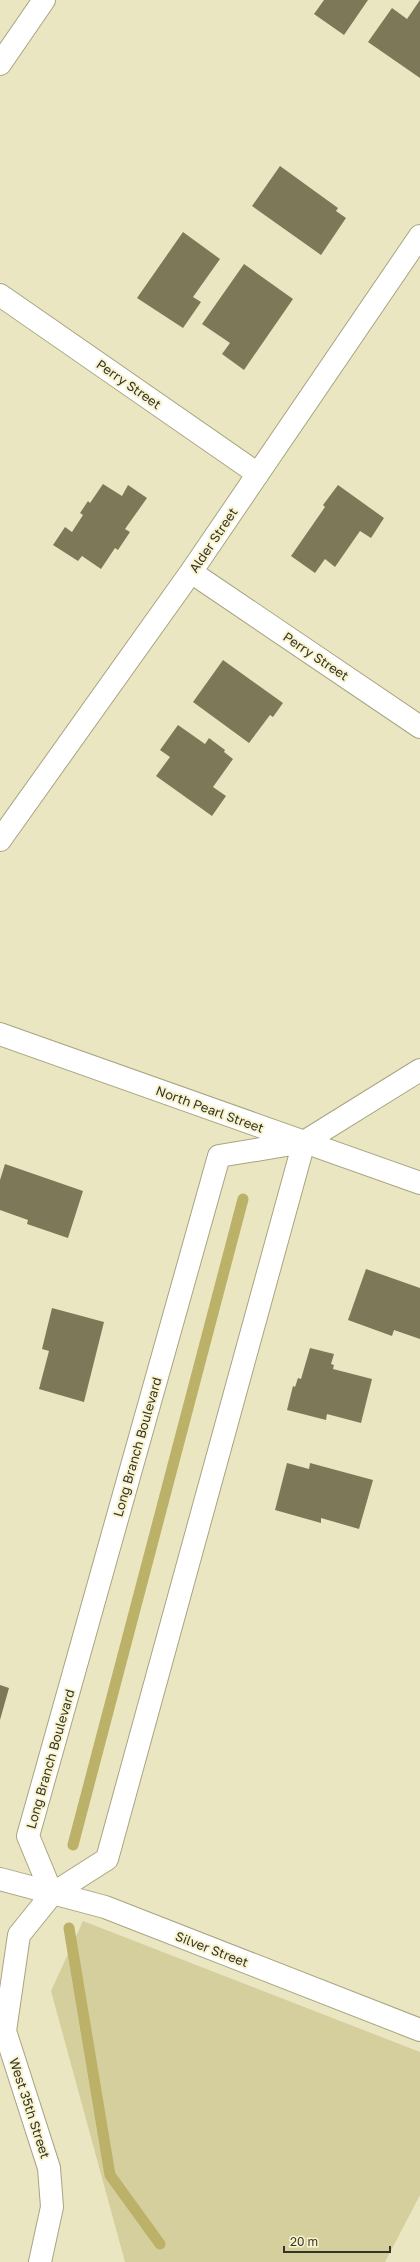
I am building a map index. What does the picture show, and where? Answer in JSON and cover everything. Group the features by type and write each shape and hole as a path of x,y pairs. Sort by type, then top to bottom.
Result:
{"street":[{"path":"0,64 44,0"},
{"name":"Alder Street","path":"0,840 191,572 420,236"},
{"name":"Perry Street","path":"0,295 258,474"},
{"name":"Perry Street","path":"191,572 420,727"},
{"name":"North Pearl Street","path":"0,1034 420,1183"},
{"name":"Long Branch Boulevard","path":"52,1894 28,1836 219,1156 304,1142 420,1070"},
{"path":"52,1894 107,1859 304,1142"},
{"name":"Silver Street","path":"0,1879 105,1907 419,2027"},
{"name":"West 35th Street","path":"40,2262 52,2207 49,2168 5,2031 20,1935 52,1894"}],"shaded area":[{"path":"83,1921 420,2052 420,2195 385,2262 125,2262 51,1991"}],"building":[{"path":"324,0 368,0 344,35 314,14"},
{"path":"420,0 420,78 368,42 392,8 407,19"},
{"path":"280,166 338,208 336,211 346,218 321,255 252,206"},
{"path":"183,232 220,259 193,297 201,302 183,328 137,298"},
{"path":"244,264 293,299 244,370 222,354 230,343 202,324"},
{"path":"103,484 122,496 128,485 147,498 125,529 130,532 118,550 115,548 101,569 82,556 78,561 53,545 65,527 72,532 83,515 80,513 88,501 90,503"},
{"path":"338,485 384,518 371,538 360,531 335,567 325,559 315,573 291,556 325,507 323,505"},
{"path":"223,660 283,703 273,717 270,715 249,743 193,702"},
{"path":"178,725 205,744 209,738 225,750 224,752 233,759 213,787 226,796 212,816 156,776 170,757 160,750"},
{"path":"5,1164 83,1191 68,1238 27,1224 28,1220 0,1210 0,1180"},
{"path":"366,1269 420,1288 420,1339 394,1330 392,1336 348,1320"},
{"path":"52,1308 104,1322 84,1402 39,1389 49,1351 42,1349"},
{"path":"310,1348 334,1354 331,1364 334,1365 333,1369 372,1379 361,1423 327,1414 326,1420 287,1410 293,1386 295,1387 298,1378 301,1379"},
{"path":"287,1463 309,1469 310,1463 373,1480 359,1529 321,1518 321,1523 275,1510"},
{"path":"0,1685 9,1688 0,1720"}],"waterway":[{"path":"73,1845 243,1199"},
{"path":"69,1928 110,2175 160,2244"}]}
